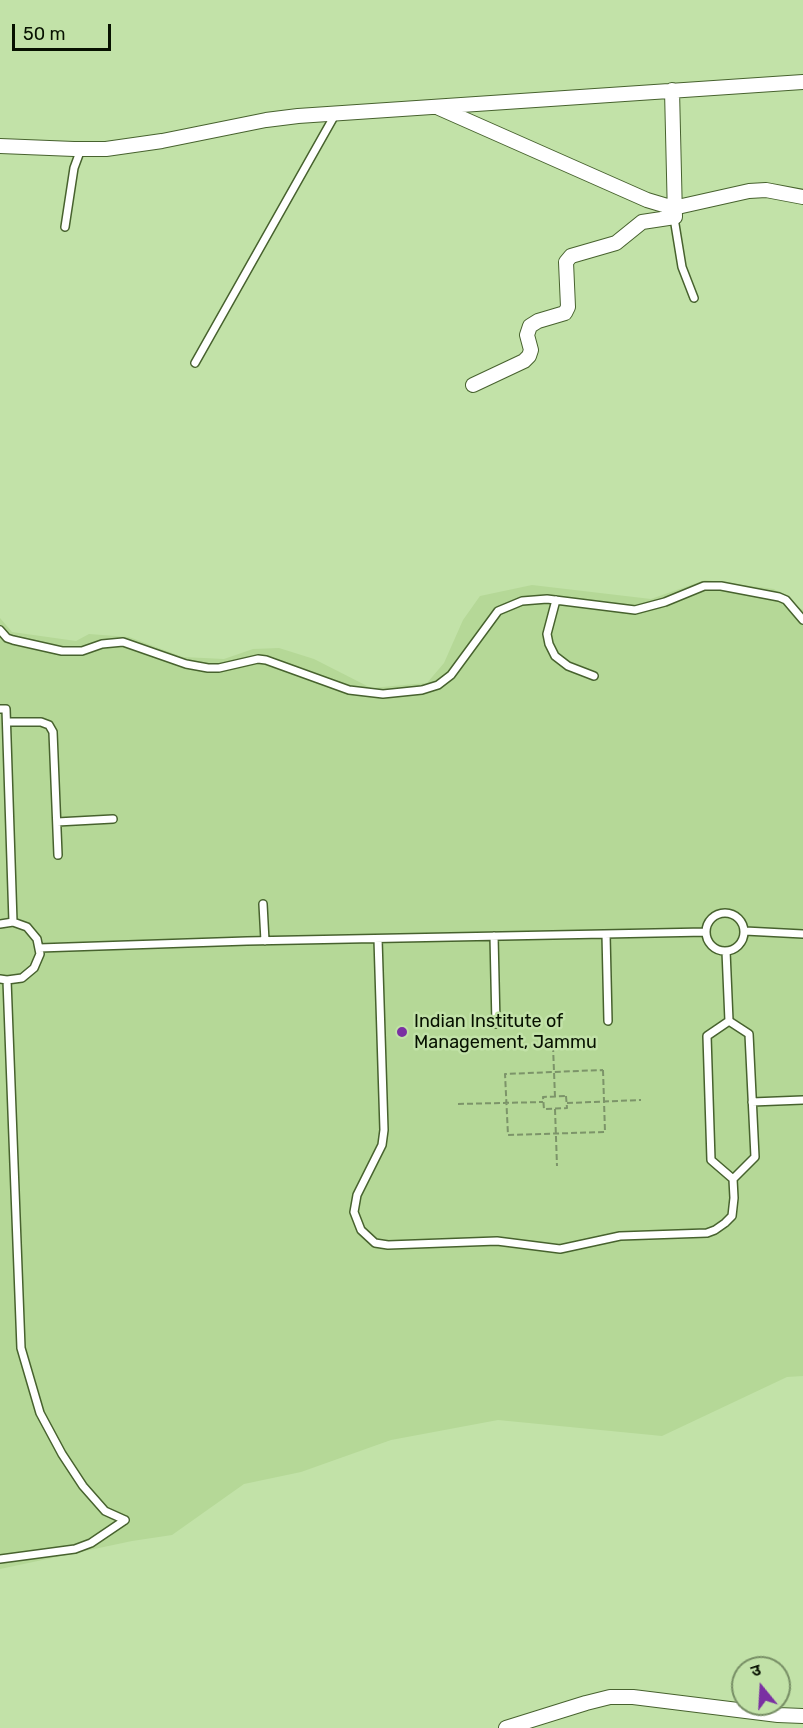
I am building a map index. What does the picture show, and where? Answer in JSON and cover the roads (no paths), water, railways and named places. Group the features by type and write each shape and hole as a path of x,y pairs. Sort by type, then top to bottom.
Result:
{"street":[{"path":"0,146 81,149 130,146 266,120 336,113 803,82"},
{"path":"672,90 674,212"},
{"path":"438,107 674,212"},
{"path":"473,385 524,361 531,350 527,335 530,326 561,314 567,309 566,266 571,256 616,243 642,222 758,190 777,191 803,197"},
{"path":"506,1728 610,1697 633,1697 803,1716"}],"lane":[{"path":"195,363 336,113"},
{"path":"65,227 74,168 81,149"},
{"path":"674,212 682,267 694,298"},
{"path":"0,630 7,638 62,651 82,651 102,644 123,642 186,664 207,668 219,668 258,659 266,660 349,690 383,694 422,690 438,685 451,675 498,611 522,601 556,600 635,610 665,602 704,586 721,586 779,597 786,600 803,620"},
{"path":"556,600 547,634 549,644 555,656 568,666 594,676"},
{"path":"0,709 6,709 7,722 13,922"},
{"path":"7,722 41,722 49,725 53,732 58,855"},
{"path":"0,774 9,774"},
{"path":"57,822 113,819"},
{"path":"264,904 265,941"},
{"path":"725,912 739,917 745,931 740,945 726,951 712,946 706,932 711,918 725,912"},
{"path":"0,924 13,922 27,927 33,933 39,948 38,962 29,974 22,978 4,980 21,1348 40,1413 62,1454 83,1486 105,1511 125,1520 91,1543 75,1549 0,1559"},
{"path":"745,931 803,934"},
{"path":"39,948 706,932"},
{"path":"606,934 608,1021"},
{"path":"494,936 496,1024"},
{"path":"378,939 384,1130 381,1145 357,1195 354,1212 361,1230 375,1243 388,1245 497,1241 560,1249 620,1236 706,1233 716,1230 732,1216 734,1198 733,1179 711,1160 707,1036 729,1021"},
{"path":"726,951 729,1021"},
{"path":"729,1021 749,1034 755,1157 733,1179"},
{"path":"752,1102 803,1100"}],"place":[{"name":"Indian Institute of Management, Jammu","path":"402,1032"}]}
